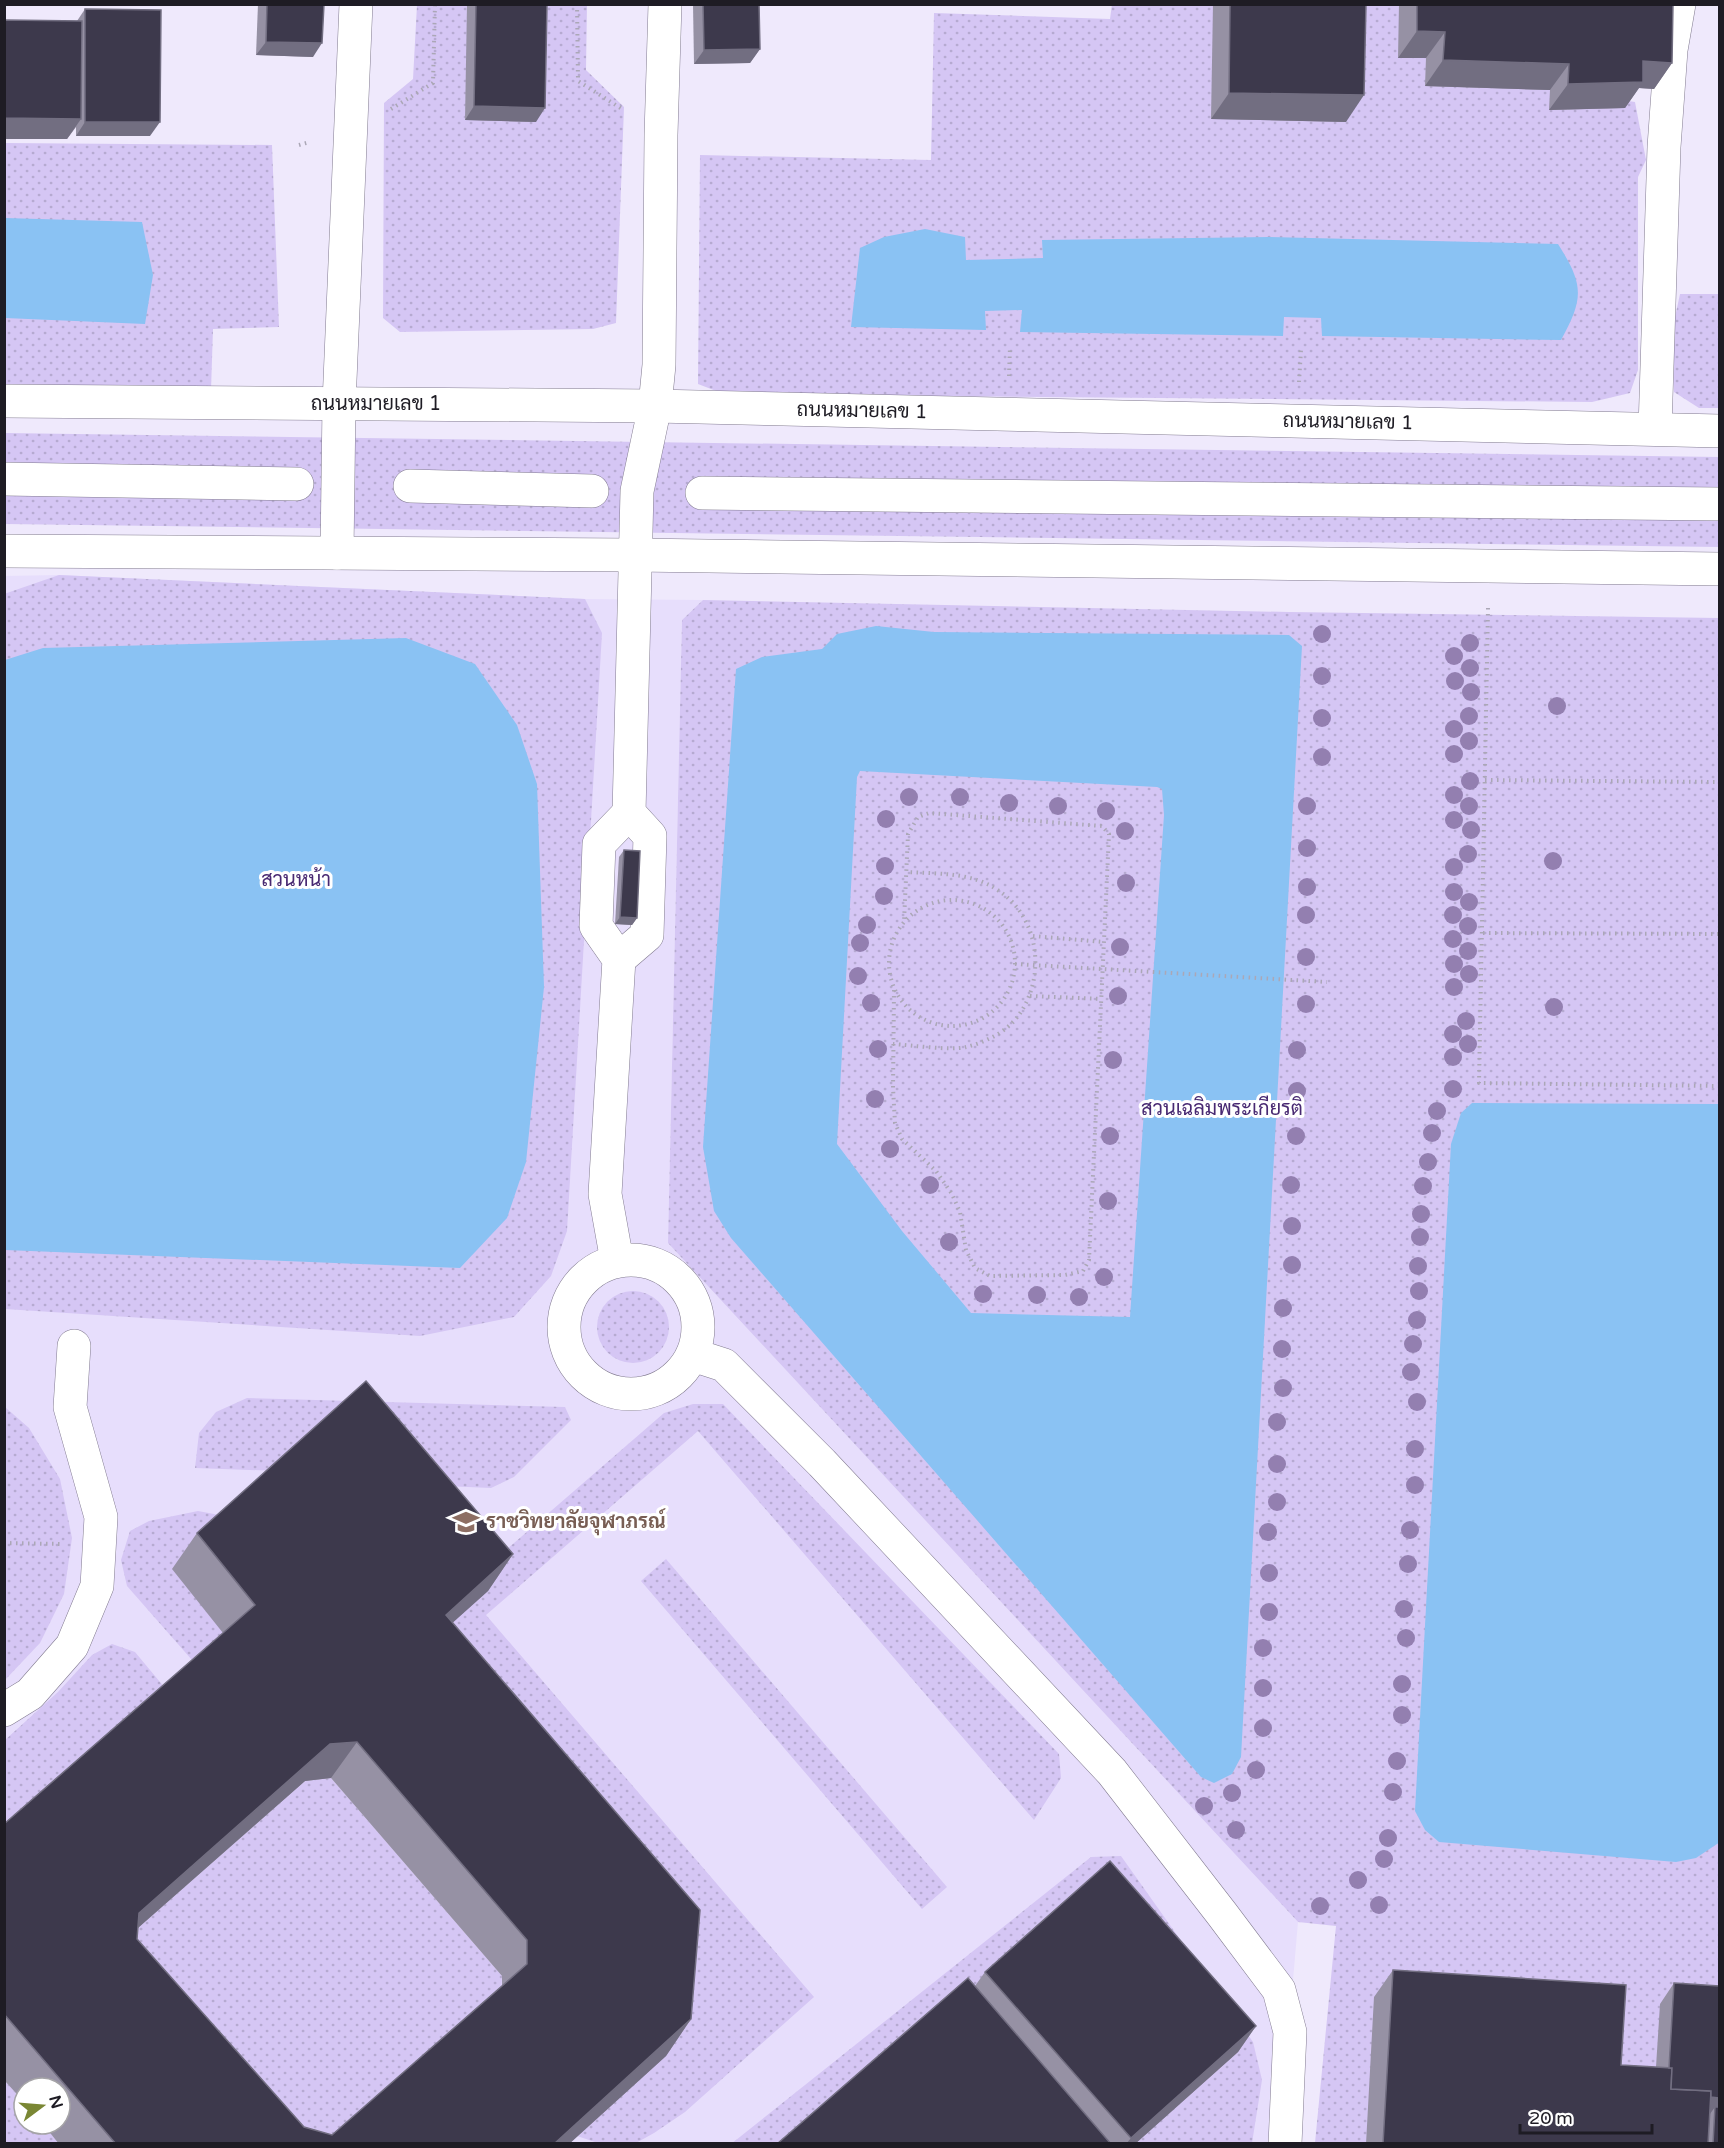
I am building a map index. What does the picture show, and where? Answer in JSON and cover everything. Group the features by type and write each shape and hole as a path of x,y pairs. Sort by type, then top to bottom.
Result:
{"street":[{"path":"337,553 339,404 356,4"},
{"path":"617,1261 605,1194 619,959 596,926 599,844 629,813 637,491 655,406 659,365 661,135 665,4"},
{"path":"1655,429 1664,147 1671,50 1679,4"},
{"name":"ถนนหมายเลข 1","path":"4,400 655,406 1719,431"},
{"path":"4,478 297,484"},
{"path":"410,486 592,491"},
{"path":"702,493 1719,504"},
{"path":"4,551 634,555 1719,568"},
{"path":"4,569 47,551"},
{"path":"619,959 648,935 650,836 629,813"},
{"path":"629,1259 651,1262 671,1273 687,1289 696,1310 698,1333 693,1355 681,1373 664,1387 643,1395 621,1394 600,1388 582,1375 570,1356 563,1335 564,1313 572,1293 587,1275 606,1263 629,1259"},
{"path":"4,1710 30,1694 72,1646 97,1586 101,1517 70,1407 74,1346"},
{"path":"693,1355 724,1365 822,1463 1112,1772 1222,1914 1279,1990 1290,2032 1285,2144"}],"path":[{"path":"577,4 578,81 661,135"},
{"path":"1009,382 1010,347"},
{"path":"1299,387 1300,350"},
{"path":"1488,608 1479,1083 1719,1086"},
{"path":"1485,780 1719,782"},
{"path":"894,990 905,1007 922,1019 940,1026 960,1026 979,1021 996,1009 1008,993 1014,974 1014,952 1006,931 993,914 973,903 952,899 931,902 911,913 904,922 897,930 889,951 889,971 894,990 895,1123 902,1138 936,1171 952,1194 960,1212 966,1250 975,1268 990,1276 1065,1275 1083,1271 1089,1260 1109,834 1102,826 929,813 918,817 908,834 904,922"},
{"path":"893,1044 964,1048 990,1039 1013,1021 1030,996 1036,966 1033,936 1019,910 998,889 970,877 908,872"},
{"path":"1483,933 1719,934"},
{"path":"1033,936 1104,942"},
{"path":"1015,964 1327,982"},
{"path":"1030,996 1101,999"},
{"path":"4,1543 100,1545"}],"shaded area":[{"name":"ราชวิทยาลัยจุฬาภรณ์","path":"59,575 585,599 703,600 682,620 668,1243 1298,1922 1279,2143 5,2143 4,576"}],"green space":[{"path":"1112,4 1450,5 1452,73 1635,102 1646,160 1638,177 1638,370 1630,393 1592,402 724,394 698,384 700,155 931,160 934,13 1110,19"},
{"path":"417,5 587,5 586,70 624,107 616,323 593,329 400,332 383,318 384,103 413,79"},
{"path":"5,143 272,145 279,327 213,329 211,390 5,388"},
{"path":"1680,294 1719,294 1719,408 1699,408 1674,392 1673,326"},
{"path":"4,433 1719,457 1719,547 5,524"},
{"name":"สวนหน้า","path":"59,575 585,599 602,633 567,1231 551,1276 514,1317 420,1336 5,1309 4,594"},
{"name":"สวนเฉลิมพระเกียรติ","path":"703,600 1719,618 1719,2143 1315,2143 1336,1926 1298,1922 668,1243 682,620"},
{"path":"633,1291 653,1297 663,1307 669,1327 663,1347 653,1357 633,1363 613,1357 603,1347 597,1327 603,1307 613,1297"},
{"path":"247,1398 565,1407 571,1420 514,1477 491,1488 398,1484 281,1471 195,1468 199,1433 216,1412"},
{"path":"693,1404 723,1404 1059,1754 1061,1778 1034,1820 698,1431 486,1615 814,1997 685,2112 654,2133 636,2143 598,2143 577,2136 420,1652 476,1576 664,1413"},
{"path":"5,1407 29,1428 60,1479 72,1538 64,1594 40,1643 5,1680"},
{"path":"198,1511 230,1517 230,1641 199,1668 127,1586 121,1560 130,1531 149,1521"},
{"path":"666,1559 947,1887 922,1909 641,1581"},
{"path":"112,1644 135,1652 170,1694 5,1838 5,1740 58,1692 92,1655"},
{"path":"331,1778 502,1976 501,2000 339,2143 261,2143 114,1949 305,1781"},
{"path":"1121,1856 1253,2042 1262,2080 1252,2143 731,2144 1091,1857"},
{"path":"4,2080 12,2089 12,2136 53,2136 59,2143 5,2143"}],"water":[{"path":"5,218 142,222 153,275 145,324 5,318"},
{"path":"925,229 965,237 966,260 1043,258 1042,240 1269,237 1558,244 1573,270 1578,292 1577,302 1561,340 1322,336 1321,318 1284,317 1283,336 1020,332 1022,310 985,311 986,330 851,327 860,248 884,237"},
{"path":"876,626 934,632 1289,635 1302,646 1241,1757 1232,1774 1214,1783 1201,1777 731,1238 714,1211 703,1147 736,669 762,657 822,649 837,634","holes":["860,771 1162,789 1164,815 1130,1317 971,1313 902,1231 837,1144 857,777"]},
{"name":"สวนหน้า","path":"406,638 475,664 517,725 537,784 544,987 526,1162 507,1218 460,1268 5,1250 5,660 43,648"},
{"path":"1472,1103 1719,1104 1720,1842 1696,1858 1676,1862 1439,1842 1425,1830 1415,1811 1451,1144 1461,1113"}],"building":[{"path":"267,4 324,4 322,43 266,42"},
{"path":"476,4 547,4 545,108 474,106"},
{"path":"703,4 759,4 760,49 704,50"},
{"path":"1230,4 1366,4 1364,95 1229,93"},
{"path":"1417,4 1673,4 1672,63 1643,61 1643,82 1568,84 1569,64 1443,60 1445,32 1417,31"},
{"path":"85,9 161,10 160,122 85,122"},
{"path":"4,20 82,21 81,119 4,118"},
{"path":"624,850 640,851 637,918 620,917"},
{"path":"366,1381 513,1554 446,1615 700,1910 691,2019 554,2144 116,2144 72,2093 72,2076 57,2076 4,2014 4,1824 255,1605 197,1533","holes":["357,1742 527,1940 527,1964 332,2135 304,2127 137,1939 139,1913 330,1744"]},
{"path":"1110,1861 1256,2026 1131,2138 985,1972"},
{"path":"1393,1970 1626,1985 1621,2065 1672,2068 1671,2089 1711,2091 1708,2144 1383,2144"},
{"path":"968,1978 1111,2144 777,2144"},
{"path":"1674,1983 1719,1986 1719,2098 1711,2097 1711,2091 1671,2089 1672,2068 1669,2068"},
{"path":"1715,2107 1719,2107 1719,2144 1713,2144"}],"place":[{"name":"ราชวิทยาลัยจุฬาภรณ์","path":"466,1522"}]}
